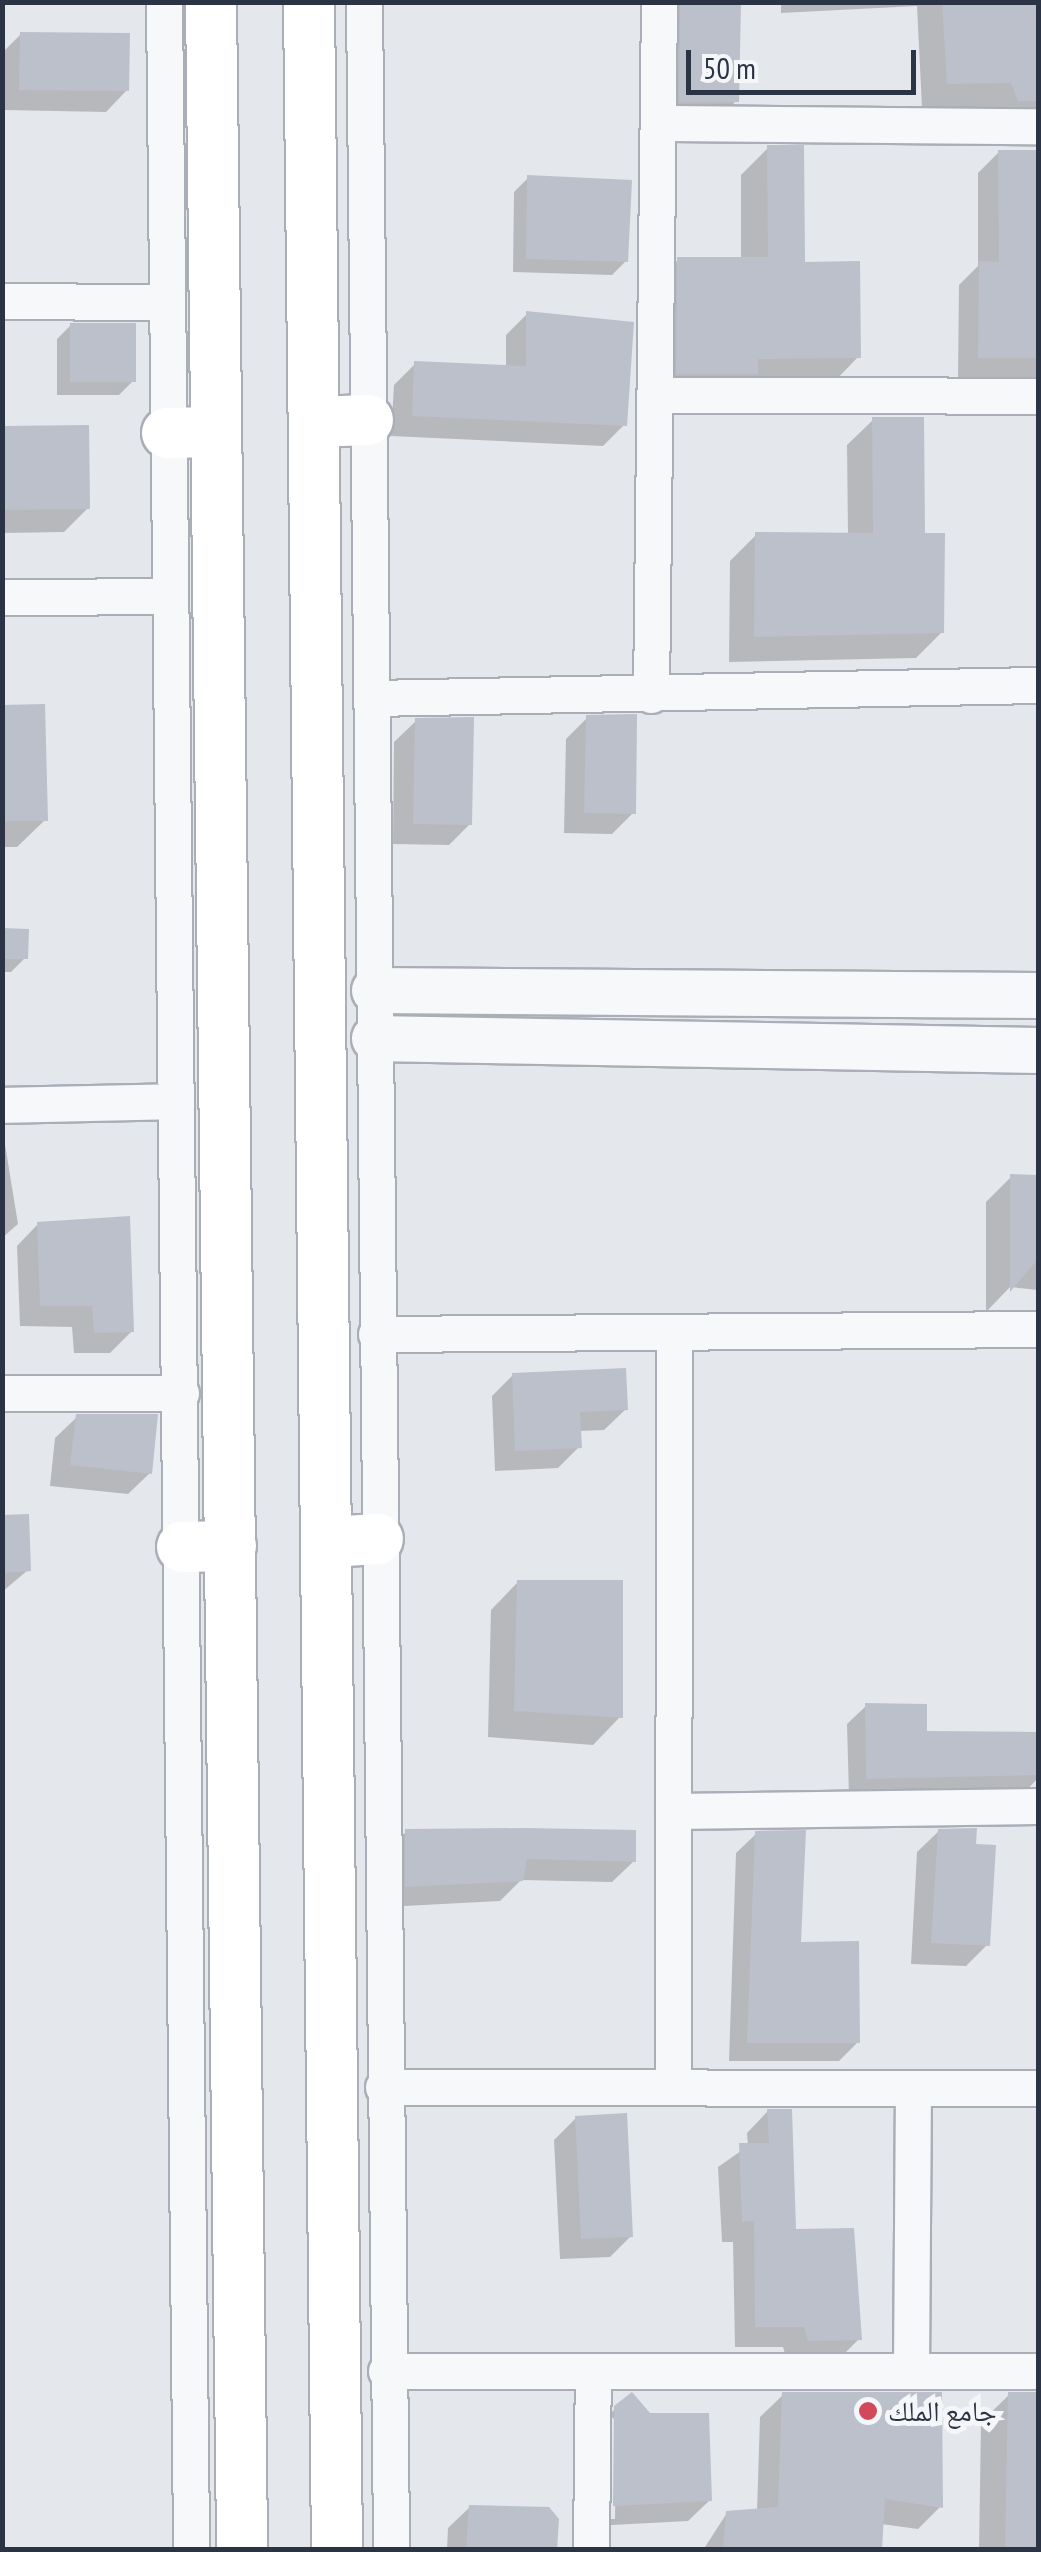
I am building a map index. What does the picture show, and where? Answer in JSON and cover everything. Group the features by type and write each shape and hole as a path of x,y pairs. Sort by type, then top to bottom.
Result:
{"main road":[{"path":"212,2 191,432 206,1547 242,2550"},
{"path":"309,2 314,422 354,1540 337,2550"},
{"path":"314,422 368,420"}],"street":[{"path":"164,2 162,302 191,432 169,596 180,1393 206,1547 192,2550"},
{"path":"364,2 376,1334 354,1540 383,2087 391,2550"},
{"path":"651,696 659,2"},
{"path":"659,123 1038,126"},
{"path":"2,301 162,302"},
{"path":"656,395 1038,396"},
{"path":"2,597 169,596"},
{"path":"372,698 651,696 1038,684"},
{"path":"374,990 1038,995"},
{"path":"374,1038 1038,1050"},
{"path":"2,1105 176,1100"},
{"path":"376,1334 1038,1329"},
{"path":"672,2088 674,1332"},
{"path":"2,1393 180,1393"},
{"path":"673,1810 1038,1806"},
{"path":"383,2087 1038,2088"},
{"path":"912,2371 913,2088"},
{"path":"386,2371 1038,2372"},
{"path":"591,2550 592,2371"}],"building":[{"path":"680,2 741,2 739,102 679,102"},
{"path":"942,2 1038,2 1038,101 1018,101 1011,83 947,84"},
{"path":"20,32 130,33 129,91 19,90"},
{"path":"767,145 804,145 805,262 860,261 861,358 758,359 758,374 676,374 677,257 768,257"},
{"path":"998,150 1038,150 1038,358 978,358 979,261 999,262"},
{"path":"527,175 632,180 628,262 526,259"},
{"path":"526,311 634,322 627,426 412,416 414,361 526,366"},
{"path":"70,323 136,323 136,382 70,382"},
{"path":"872,417 924,417 925,533 945,533 944,633 754,637 755,532 873,533"},
{"path":"89,425 90,509 2,510 2,426"},
{"path":"45,704 48,821 2,821 2,705"},
{"path":"637,714 636,814 584,813 586,715"},
{"path":"474,717 472,825 413,824 415,718"},
{"path":"2,928 29,929 28,959 2,959"},
{"path":"1010,1174 1038,1175 1038,1259 1010,1292"},
{"path":"130,1216 134,1332 94,1333 92,1306 40,1306 37,1222"},
{"path":"626,1368 628,1410 580,1412 582,1448 515,1451 512,1373"},
{"path":"76,1414 158,1414 152,1474 70,1465"},
{"path":"29,1514 31,1571 2,1573 2,1515"},
{"path":"517,1580 623,1580 623,1718 514,1711"},
{"path":"865,1703 927,1704 927,1731 1038,1732 1038,1775 866,1779"},
{"path":"977,1828 976,1844 996,1845 990,1946 931,1943 938,1829"},
{"path":"405,1829 636,1830 636,1862 527,1859 523,1881 405,1887"},
{"path":"806,1830 801,1942 859,1941 860,2043 747,2043 755,1831"},
{"path":"767,2109 792,2109 796,2229 854,2228 862,2340 808,2341 804,2327 755,2327 754,2221 742,2222 739,2143 769,2143"},
{"path":"627,2113 633,2237 581,2239 575,2116"},
{"path":"632,2392 650,2413 709,2413 712,2501 613,2506 614,2406"},
{"path":"782,2392 942,2392 943,2508 885,2499 882,2550 723,2550 726,2511 778,2507"},
{"path":"1008,2392 1038,2392 1038,2550 1005,2550"},
{"path":"469,2505 549,2507 559,2519 557,2550 466,2550"}],"place":[{"name":"جامع الملك","path":"868,2411"}]}
